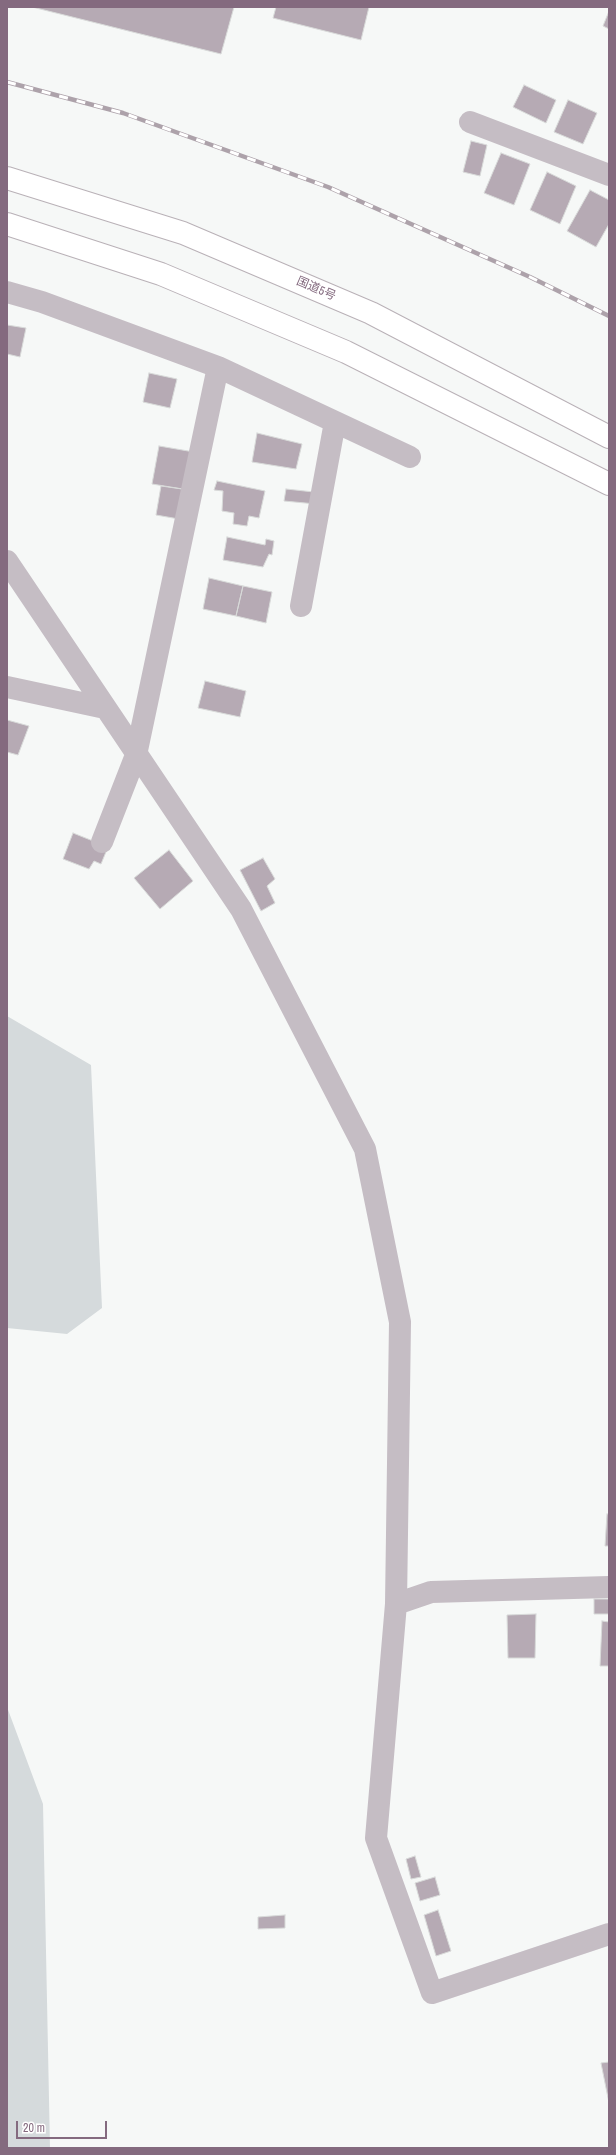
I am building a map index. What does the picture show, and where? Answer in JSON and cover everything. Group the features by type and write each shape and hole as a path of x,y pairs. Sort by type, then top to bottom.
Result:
{"highway":[{"name":"国道5号","path":"7,178 183,233 371,313 609,437"},
{"path":"7,224 161,274 346,352 609,484"}],"street":[{"path":"470,122 609,175"},
{"path":"7,292 42,302 218,367 410,457"},
{"path":"102,842 136,755 218,367"},
{"path":"301,606 335,422"},
{"path":"7,561 136,755 241,909 365,1148 400,1322 396,1604 376,1838 432,1993 609,1934"},
{"path":"7,687 105,708"},
{"path":"396,1604 431,1592 609,1587"}],"shaded area":[{"path":"7,1016 91,1065 102,1308 67,1334 7,1328"},
{"path":"7,1707 43,1804 50,2148 7,2148"}],"building":[{"path":"32,7 234,7 221,54"},
{"path":"276,7 369,7 361,40 273,18"},
{"path":"609,11 609,29 603,26"},
{"path":"524,85 556,100 546,123 513,107"},
{"path":"568,100 597,113 583,144 554,132"},
{"path":"471,141 487,145 480,176 463,172"},
{"path":"501,153 530,164 514,205 484,193"},
{"path":"547,172 576,186 560,224 530,210"},
{"path":"590,190 609,200 609,224 596,247 567,231"},
{"path":"7,325 26,328 20,357 7,354"},
{"path":"149,373 177,379 170,408 143,402"},
{"path":"257,433 302,444 296,469 252,462"},
{"path":"159,446 194,452 189,490 152,484"},
{"path":"217,481 265,491 259,518 249,516 247,526 233,524 234,513 222,511 223,491 214,490"},
{"path":"161,486 189,490 196,522 156,515"},
{"path":"286,489 314,492 316,504 284,501"},
{"path":"227,537 265,545 266,539 274,541 272,555 269,554 263,567 223,560"},
{"path":"209,578 243,586 236,616 203,609"},
{"path":"243,586 272,592 266,623 236,616"},
{"path":"205,681 246,691 240,717 198,708"},
{"path":"7,720 29,726 18,755 7,752"},
{"path":"73,833 108,847 101,864 94,861 89,869 63,859"},
{"path":"169,850 193,881 160,909 134,878"},
{"path":"263,858 275,879 267,886 275,903 261,911 240,870"},
{"path":"607,1514 609,1514 609,1546 605,1546"},
{"path":"594,1599 609,1599 609,1614 594,1614"},
{"path":"536,1614 535,1658 508,1658 507,1615"},
{"path":"602,1621 609,1622 609,1666 600,1666"},
{"path":"415,1856 421,1877 411,1879 406,1859"},
{"path":"435,1877 440,1895 420,1901 415,1883"},
{"path":"438,1910 451,1951 436,1956 424,1915"},
{"path":"285,1915 285,1928 258,1929 258,1917"},
{"path":"609,2062 609,2103 601,2063"}],"railway":[{"path":"7,82 123,113 328,187 530,277 609,316"}]}
